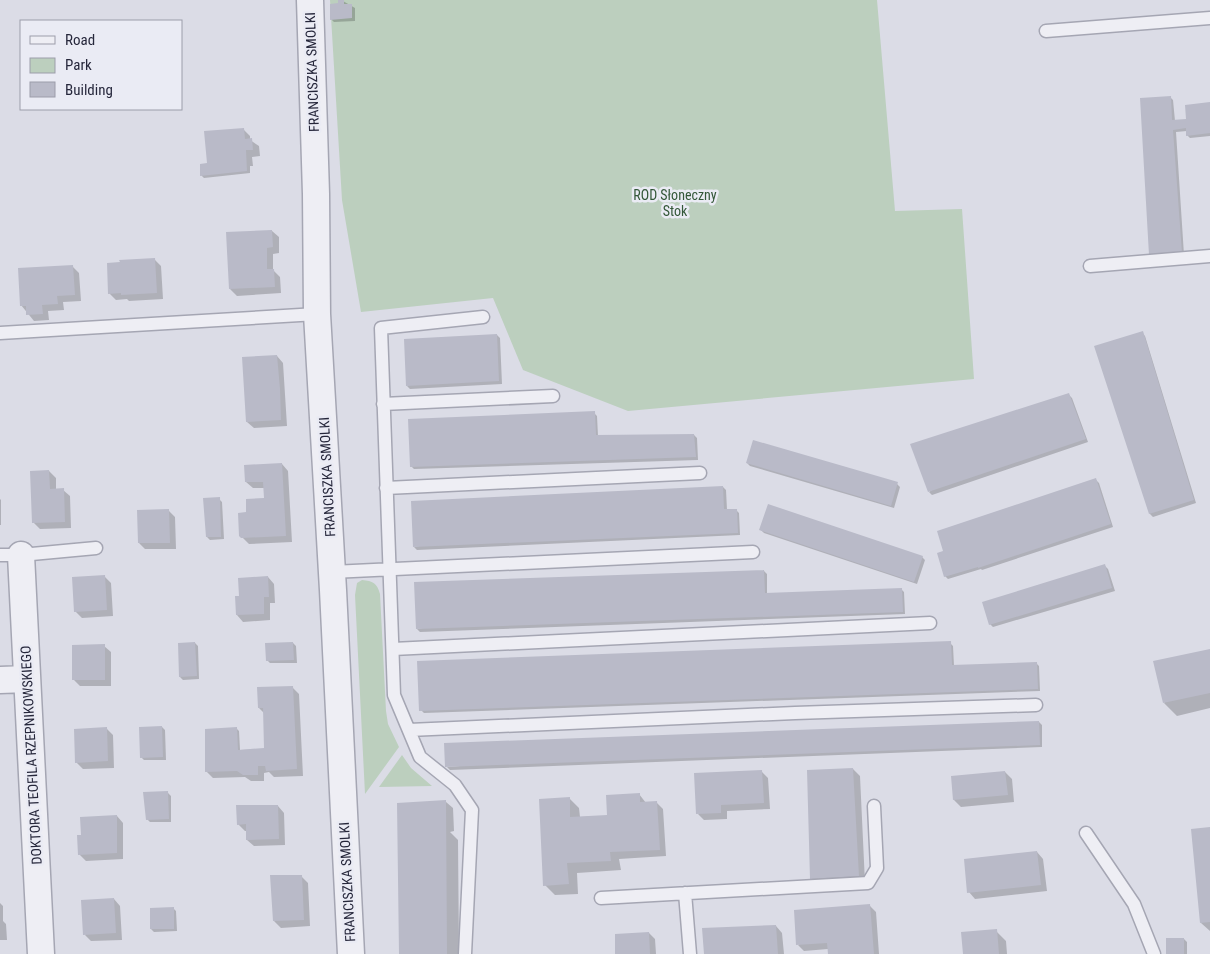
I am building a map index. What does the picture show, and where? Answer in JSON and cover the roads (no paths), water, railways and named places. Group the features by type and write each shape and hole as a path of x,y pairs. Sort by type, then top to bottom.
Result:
{"street":[{"name":"FRANCISZKA SMOLKI","path":"310,0 316,194 317,314 351,954"},
{"name":"DOKTORA TEOFILA RZEPNIKOWSKIEGO","path":"10,555 27,679 41,954"},
{"path":"0,680 27,679"}],"lane":[{"path":"1046,31 1210,18"},
{"path":"1090,266 1210,256"},
{"path":"0,333 317,314"},
{"path":"465,954 472,810 455,785 420,757 394,695 381,328 483,317"},
{"path":"383,404 553,396"},
{"path":"386,488 700,472"},
{"path":"10,555 96,548"},
{"path":"332,572 753,552"},
{"path":"393,649 930,623"},
{"path":"409,730 795,713 1036,705"},
{"path":"601,898 868,883 877,868 874,806"},
{"path":"1086,833 1134,904 1154,954"},
{"path":"685,893 690,954"}],"park label":[{"name":"ROD Słoneczny Stok","path":"675,204"}]}
